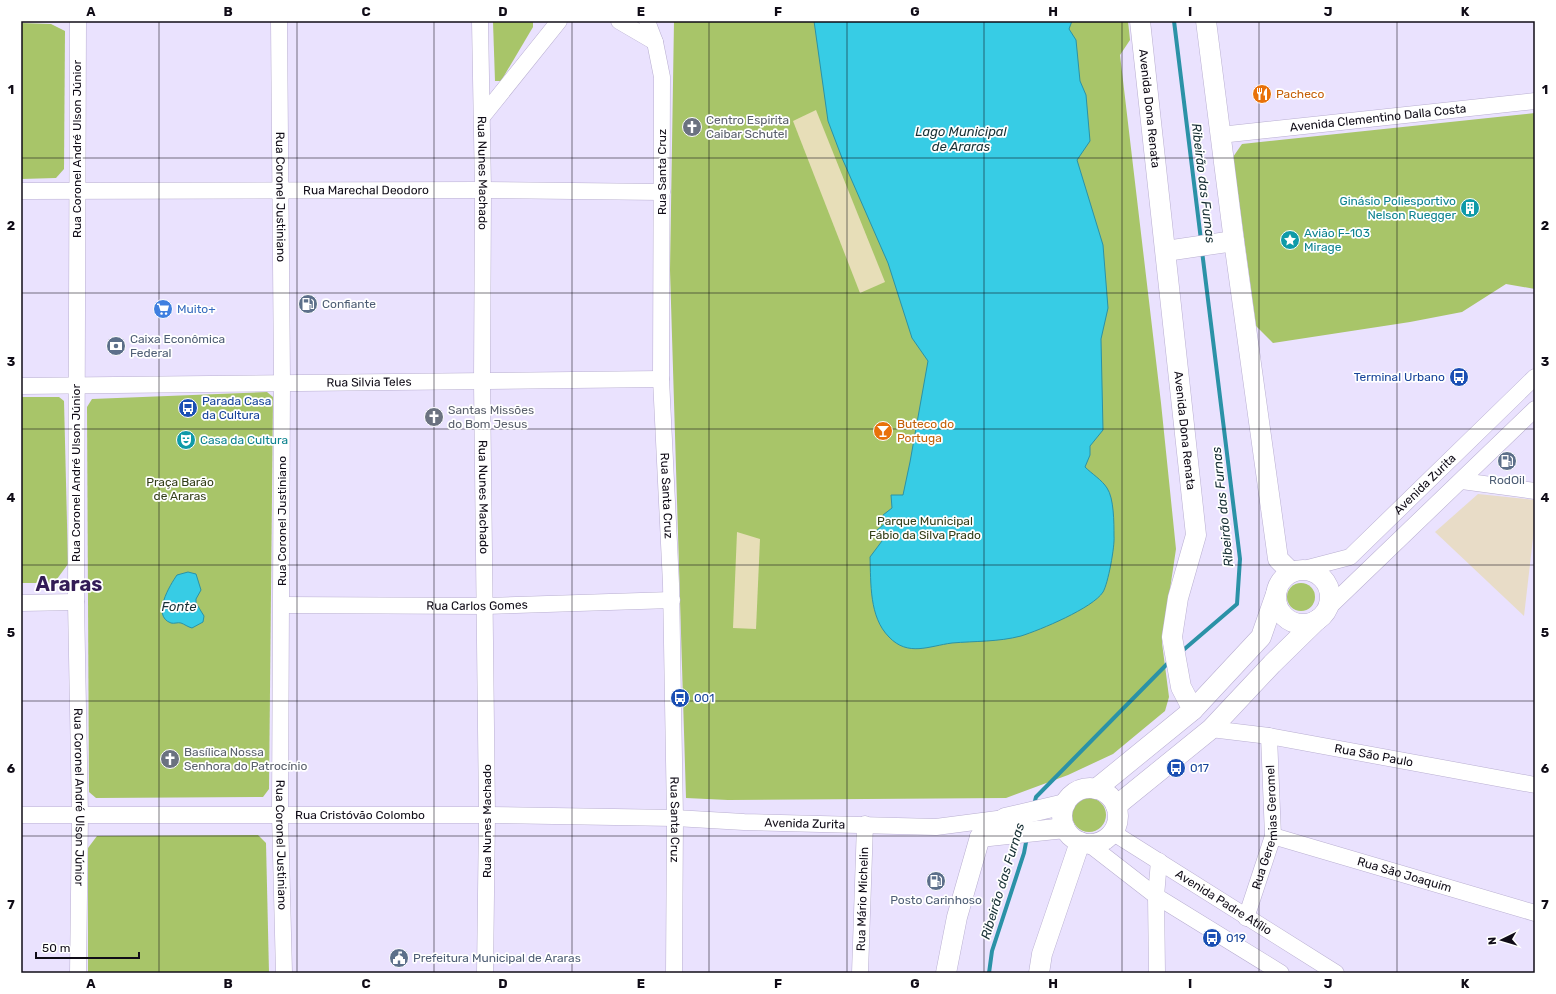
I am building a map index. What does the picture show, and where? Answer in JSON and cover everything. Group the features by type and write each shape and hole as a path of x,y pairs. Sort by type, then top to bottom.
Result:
{"main road":[{"name":"Avenida Dona Renata","path":"1140,21 1196,535 1178,598 1172,637 1181,687 1193,710"},
{"path":"1096,789 1193,710 1261,637 1281,581 1291,567 1226,242 1220,135 1206,21"},
{"path":"1166,251 1226,242"},
{"path":"1116,806 1211,729 1272,664 1322,615 1329,601 1329,592 1326,583 1321,576 1313,571 1291,567"},
{"path":"1276,594 1280,611 1292,622 1305,624 1322,615"},
{"path":"1086,788 1096,789 1104,792 1116,806 1118,815 1116,824 1112,832 1098,843 1084,843 1074,839 1065,828 1062,812 1070,796 1086,788"},
{"path":"946,973 958,917 980,837 1005,818 1065,804"},
{"path":"980,837 1065,828"},
{"path":"1039,973 1042,954 1084,843"}],"street":[{"name":"Rua Coronel André Ulson Júnior","path":"78,21 76,602 80,815 78,973"},
{"name":"Rua Coronel Justiniano","path":"279,21 282,382 280,815 284,973"},
{"name":"Rua Nunes Machado","path":"480,21 483,190 482,382 486,606 487,815 485,973"},
{"path":"482,117 559,21"},
{"path":"619,21 655,42"},
{"name":"Rua Santa Cruz","path":"647,21 655,42 662,77 662,379 672,600 675,818 674,973"},
{"name":"Avenida Clementino Dalla Costa","path":"1220,135 1535,100"},
{"name":"Rua Marechal Deodoro","path":"21,191 77,190 280,192 483,190 662,192"},
{"name":"Avenida Zurita","path":"1291,567 1350,558 1535,377"},
{"name":"Rua Silvia Teles","path":"21,386 77,384 482,382 662,379"},
{"name":"Avenida Zurita","path":"1322,615 1535,409"},
{"path":"1462,481 1535,491"},
{"name":"Rua Carlos Gomes","path":"282,605 486,606 672,600"},
{"path":"21,603 76,602"},
{"name":"Rua São Paulo","path":"1211,729 1269,736 1535,785"},
{"name":"Rua Geremias Geromel","path":"1246,918 1274,836 1269,736"},
{"name":"Rua Cristóvão Colombo","path":"21,815 487,815 675,818"},
{"name":"Avenida Zurita","path":"675,818 744,822 936,826 1005,818"},
{"name":"Rua Mário Michelin","path":"860,973 865,824"},
{"name":"Avenida Zurita","path":"936,826 980,837"},
{"name":"Avenida Padre Atílio","path":"1112,832 1246,918 1336,973"},
{"name":"Rua São Joaquim","path":"1274,836 1535,913"},
{"path":"1084,843 1156,896 1281,973"},
{"path":"1157,973 1156,896 1158,861"}],"shaded area":[{"path":"1478,494 1535,500 1535,521 1524,616 1435,532"}],"green space":[{"path":"533,21 533,27 501,81 495,81 493,22"},
{"name":"Parque Municipal Fábio da Silva Prado","path":"674,21 1128,21 1130,40 1120,55 1161,403 1176,549 1162,643 1169,697 1165,711 1113,754 1068,775 1006,798 728,800 686,798 670,270"},
{"path":"21,23 51,24 65,31 64,169 56,178 21,179"},
{"path":"1535,113 1535,289 1506,284 1462,312 1410,322 1273,343 1256,326 1233,157 1242,144"},
{"name":"Praça Barão de Araras","path":"267,392 273,397 269,789 263,797 96,798 89,792 87,407 92,399"},
{"path":"21,397 59,397 64,401 68,564 54,583 21,583"},
{"path":"1301,583 1311,587 1315,597 1311,607 1301,611 1291,607 1287,597 1291,587"},
{"path":"1086,798 1092,798 1096,799 1103,805 1106,815 1105,822 1099,829 1092,832 1086,832 1082,831 1075,825 1072,818 1072,812 1073,808 1079,801"},
{"path":"258,835 266,843 269,973 88,973 88,848 97,836"}],"sand":[{"path":"816,110 885,282 860,293 793,121"},
{"path":"737,532 760,539 756,629 733,628"}],"water":[{"name":"Lago Municipal de Araras","path":"814,21 1072,21 1069,29 1076,40 1080,81 1086,95 1090,141 1077,160 1103,245 1108,308 1101,339 1103,430 1090,446 1090,455 1085,467 1102,482 1109,492 1113,511 1114,541 1111,565 1103,592 1089,605 1065,618 1021,636 995,640 952,643 919,649 904,647 896,643 882,629 874,610 871,588 870,557 882,541 876,531 884,524 883,515 892,508 891,495 903,495 928,361 912,338 888,263 842,158 828,121"},
{"name":"Fonte","path":"188,572 196,574 201,590 196,599 196,603 204,616 203,622 192,628 181,623 171,623 165,619 162,607 167,593 177,575"}],"waterway":[{"name":"Ribeirão das Furnas","path":"1174,21 1201,240"},
{"name":"Ribeirão das Furnas","path":"1181,652 1237,604 1240,559 1202,251"},
{"name":"Ribeirão das Furnas","path":"1034,805 1036,797 1170,661"},
{"name":"Ribeirão das Furnas","path":"989,973 992,951 1024,853 1027,837"}],"place":[{"name":"Pacheco","path":"1262,94"},
{"name":"Centro Espirita Caibar Schutel","path":"692,127"},
{"name":"Ginásio Poliesportivo Nelson Ruegger","path":"1470,208"},
{"name":"Avião F-103 Mirage","path":"1290,240"},
{"name":"Confiante","path":"308,304"},
{"name":"Muito+","path":"163,309"},
{"name":"Caixa Econômica Federal","path":"116,346"},
{"name":"Terminal Urbano","path":"1459,377"},
{"name":"Parada Casa da Cultura","path":"188,408"},
{"name":"Santas Missões do Bom Jesus","path":"434,417"},
{"name":"Buteco do Portuga","path":"883,431"},
{"name":"Casa da Cultura","path":"186,440"},
{"name":"RodOil","path":"1507,461"},
{"name":"001","path":"680,698"},
{"name":"Basílica Nossa Senhora do Patrocínio","path":"170,759"},
{"name":"017","path":"1176,768"},
{"name":"Posto Carinhoso","path":"936,881"},
{"name":"019","path":"1212,938"},
{"name":"Prefeitura Municipal de Araras","path":"399,958"}],"district":[{"name":"Araras","path":"69,584"}]}
